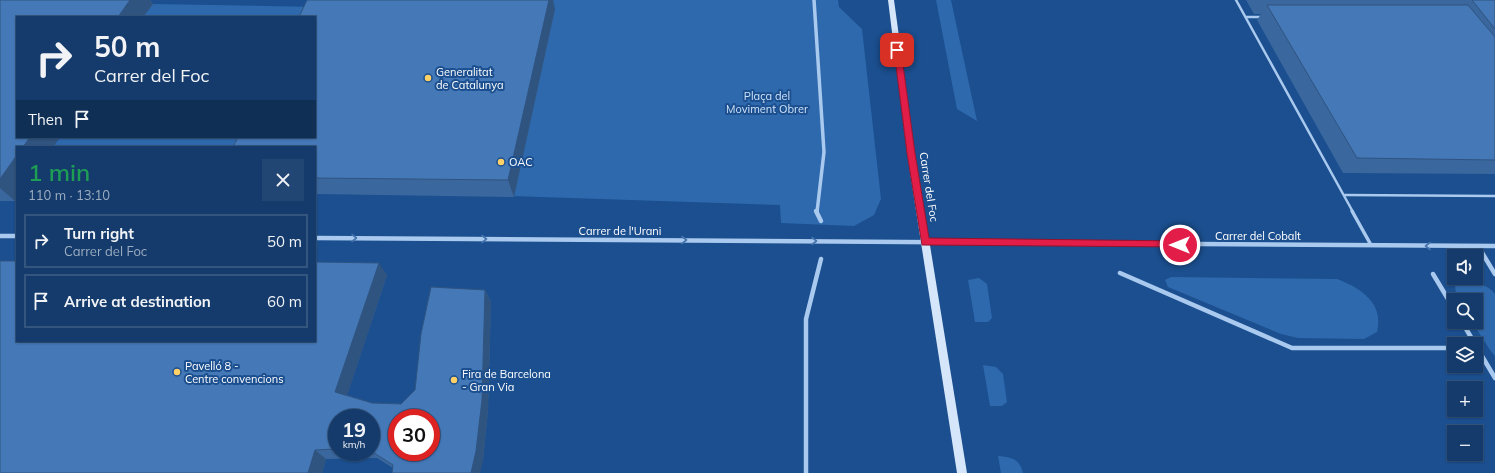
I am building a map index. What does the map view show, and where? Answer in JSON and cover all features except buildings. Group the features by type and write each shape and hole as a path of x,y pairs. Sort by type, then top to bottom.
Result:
{"street":[{"path":"814,0 824,152 816,210 821,221"},
{"name":"Carrer del Foc","path":"891,0 911,153 962,473"},
{"path":"0,236 16,236"},
{"name":"Carrer de l'Urani","path":"316,238 925,242"},
{"name":"Carrer del Cobalt","path":"925,242 1005,244 1495,246"},
{"path":"1478,246 1495,274"},
{"path":"806,473 806,319 821,259"},
{"path":"1120,274 1292,348 1447,348"},
{"path":"1434,274 1447,297"},
{"path":"1483,358 1495,378"}],"lane":[{"path":"1236,0 1345,195 1371,245"},
{"path":"1246,17 1269,17"},
{"path":"1345,195 1495,196"}],"green space":[{"name":"Plaça del Moviment Obrer","path":"513,0 838,0 839,7 862,29 881,199 874,215 854,226 781,223 780,205 511,196"},
{"path":"936,0 951,0 977,121 957,109"},
{"path":"153,4 321,7 316,16 144,16"},
{"path":"59,138 258,138 254,146 54,146"},
{"path":"1171,277 1337,279 1354,287 1369,298 1377,313 1377,332 1364,339 1298,338 1281,334 1168,287 1165,280"},
{"path":"979,278 987,284 992,318 988,322 975,322 968,280"},
{"path":"1455,285 1483,285 1495,294 1495,356 1476,329 1483,329 1483,293 1456,293"},
{"path":"983,365 996,367 1003,374 1007,402 1002,406 990,406"},
{"path":"998,456 1007,457 1017,462 1022,468 1023,473 1001,473"}],"place":[{"name":"Generalitat de Catalunya","path":"428,78"},
{"name":"OAC","path":"501,162"},
{"name":"Pavelló 8 - Centre convencions","path":"177,372"},
{"name":"Fira de Barcelona - Gran Via","path":"454,380"}],"route":[{"path":"897,50 925,242 1180,245"}]}
